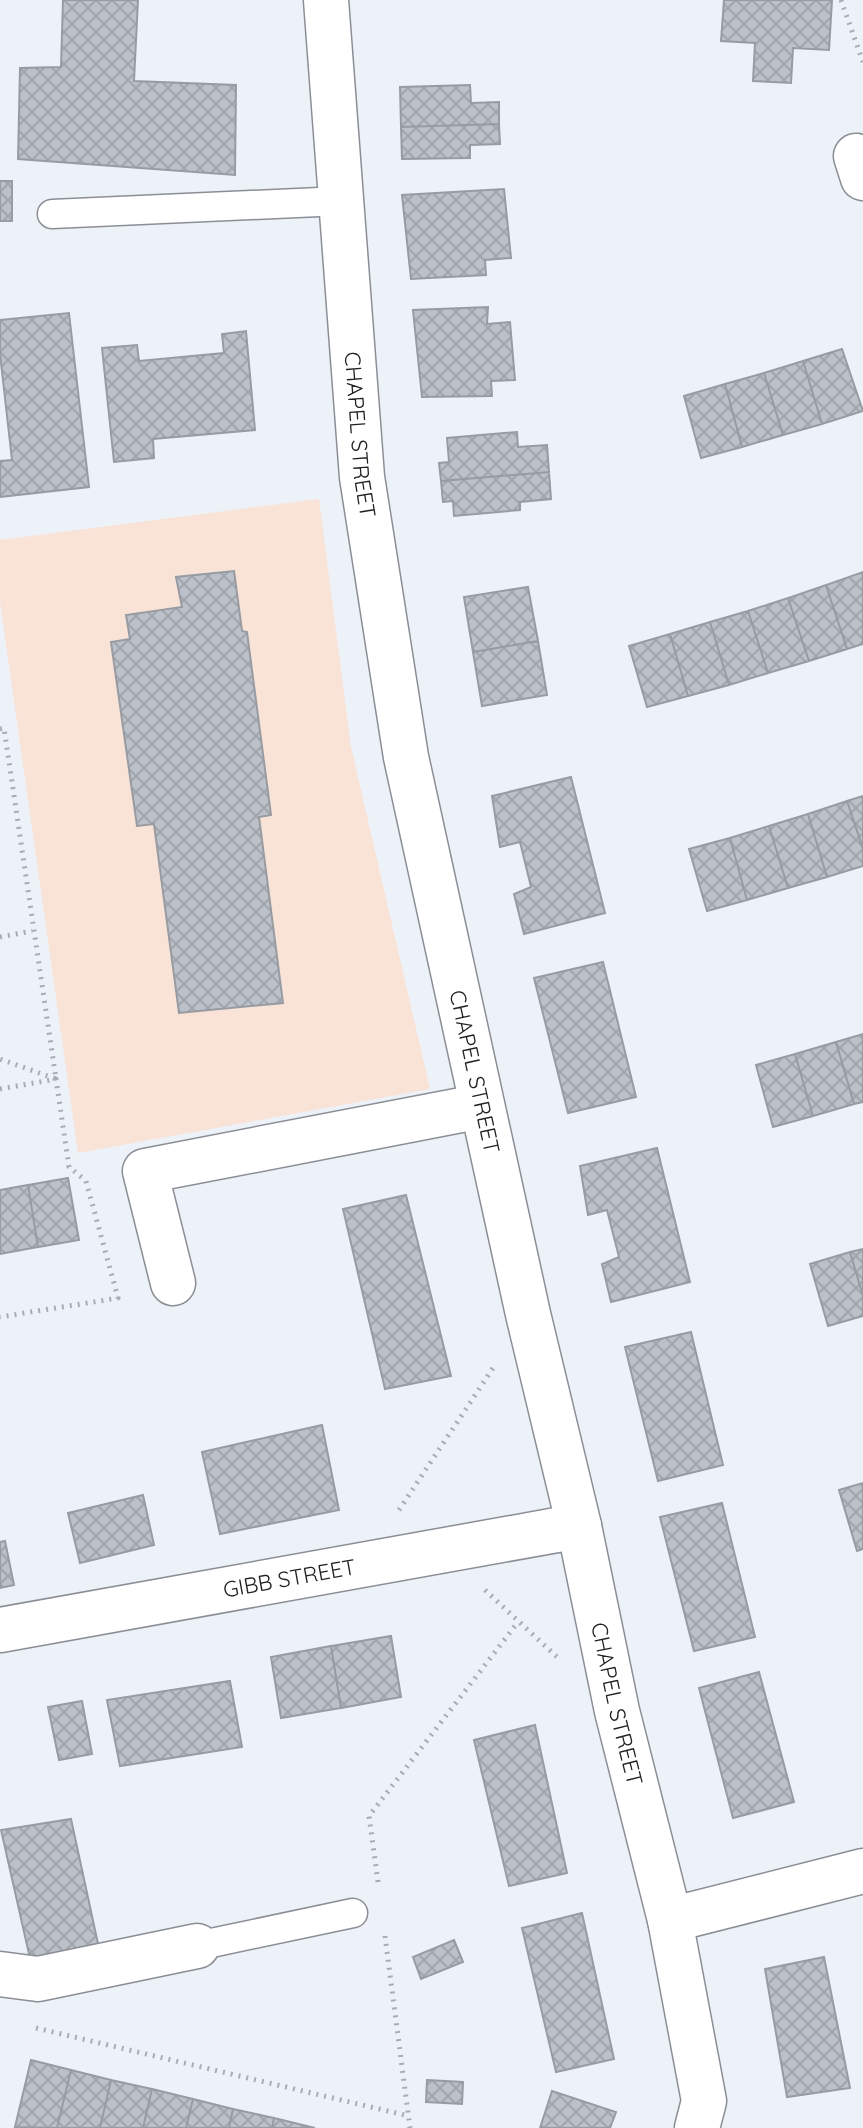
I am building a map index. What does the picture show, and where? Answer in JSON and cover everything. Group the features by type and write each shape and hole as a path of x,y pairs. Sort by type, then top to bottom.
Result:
{"street":[{"name":"CHAPEL STREET","path":"326,0 367,508 406,757 528,1314 579,1526 617,1711 670,1920 704,2101 697,2128"},
{"path":"173,1283 145,1171 482,1106"},
{"name":"GIBB STREET","path":"0,1630 579,1526"},
{"path":"670,1920 863,1871"},
{"path":"0,1974 38,1979 197,1946"}],"lane":[{"path":"52,214 341,201"},
{"path":"197,1946 353,1913"}],"path":[{"path":"841,0 863,62"},
{"path":"0,729 4,728 69,1167 86,1181 118,1298 0,1317"},
{"path":"0,937 32,931"},
{"path":"0,1059 56,1079"},
{"path":"0,1089 56,1079"},
{"path":"364,1564 528,1314"},
{"path":"444,1551 562,1661"},
{"path":"379,1892 369,1816 518,1622"},
{"path":"383,1922 410,2128"},
{"path":"30,2026 409,2116"}],"shaded area":[{"path":"319,499 351,747 430,1089 78,1153 0,602 0,540"}],"building":[{"path":"63,0 138,0 134,81 236,85 235,175 18,159 20,68 61,67"},
{"path":"724,0 832,0 829,50 793,48 791,83 753,81 755,43 721,41"},
{"path":"470,85 471,103 499,102 499,124 401,127 400,87"},
{"path":"499,124 500,144 470,145 470,158 402,159 401,127"},
{"path":"0,181 12,181 12,221 0,221"},
{"path":"504,189 511,258 485,260 486,275 411,279 402,195"},
{"path":"488,307 487,324 510,322 515,380 491,381 492,396 422,397 413,310"},
{"path":"69,313 89,487 0,497 0,461 12,460 0,354 0,320"},
{"path":"246,331 255,430 153,439 154,458 114,462 102,348 137,345 139,361 224,353 222,334"},
{"path":"842,349 863,411 822,424 803,361"},
{"path":"803,361 822,424 783,435 764,373"},
{"path":"764,373 783,435 742,447 725,384"},
{"path":"725,384 742,447 701,458 684,396"},
{"path":"517,432 518,447 547,445 549,472 441,481 439,463 449,462 447,438"},
{"path":"549,472 551,499 520,502 520,510 454,516 453,501 443,502 441,481"},
{"path":"234,571 242,631 247,632 271,815 259,817 283,1003 179,1013 154,824 137,826 111,642 130,639 126,615 182,607 176,577"},
{"path":"863,572 863,644 847,649 826,585"},
{"path":"826,585 847,649 809,661 788,598"},
{"path":"528,587 538,641 473,652 464,597"},
{"path":"788,598 809,661 768,673 748,611"},
{"path":"748,611 768,673 729,685 710,622"},
{"path":"710,622 729,685 688,696 670,634"},
{"path":"670,634 688,696 647,707 629,646"},
{"path":"538,641 547,695 482,706 473,652"},
{"path":"571,777 605,913 524,934 514,894 531,887 520,842 500,847 492,796"},
{"path":"863,796 863,849 847,801"},
{"path":"847,801 863,849 863,866 827,877 808,814"},
{"path":"808,814 827,877 788,888 769,826"},
{"path":"769,826 788,888 747,900 730,838"},
{"path":"730,838 747,900 707,911 689,849"},
{"path":"603,962 636,1097 568,1113 534,978"},
{"path":"863,1034 863,1102 854,1104 836,1042"},
{"path":"836,1042 854,1104 813,1116 795,1054"},
{"path":"795,1054 813,1116 773,1127 756,1065"},
{"path":"657,1148 690,1282 611,1302 602,1264 619,1257 607,1210 588,1215 580,1166"},
{"path":"68,1178 79,1240 38,1247 28,1185"},
{"path":"28,1185 38,1247 0,1254 0,1190"},
{"path":"406,1195 451,1376 385,1389 343,1209"},
{"path":"863,1249 863,1296 850,1252"},
{"path":"850,1252 863,1296 863,1316 828,1326 810,1264"},
{"path":"691,1332 723,1465 658,1481 625,1347"},
{"path":"322,1425 339,1510 220,1534 202,1452"},
{"path":"863,1483 863,1549 857,1551 839,1490"},
{"path":"143,1495 154,1545 80,1563 68,1513"},
{"path":"722,1503 755,1637 694,1651 660,1517"},
{"path":"5,1541 14,1585 0,1588 0,1542"},
{"path":"391,1636 401,1697 341,1708 331,1646"},
{"path":"331,1646 341,1708 281,1718 271,1657"},
{"path":"759,1672 794,1802 733,1818 699,1688"},
{"path":"230,1681 242,1747 120,1766 107,1700"},
{"path":"82,1701 92,1754 59,1760 48,1707"},
{"path":"535,1725 567,1873 509,1886 474,1740"},
{"path":"71,1819 100,1953 31,1963 1,1830"},
{"path":"582,1913 614,2059 556,2072 522,1928"},
{"path":"454,1940 463,1962 421,1979 413,1957"},
{"path":"824,1957 850,2088 787,2097 765,1969"},
{"path":"31,2060 71,2070 57,2128 15,2127"},
{"path":"71,2070 111,2080 100,2128 57,2128"},
{"path":"111,2080 152,2089 143,2128 100,2128"},
{"path":"427,2080 463,2082 462,2104 426,2102"},
{"path":"152,2089 193,2099 186,2128 143,2128"},
{"path":"552,2091 616,2112 610,2128 540,2128"},
{"path":"193,2099 233,2109 229,2128 186,2128"},
{"path":"233,2109 274,2118 272,2128 229,2128"},
{"path":"274,2118 315,2128 272,2128"}]}
